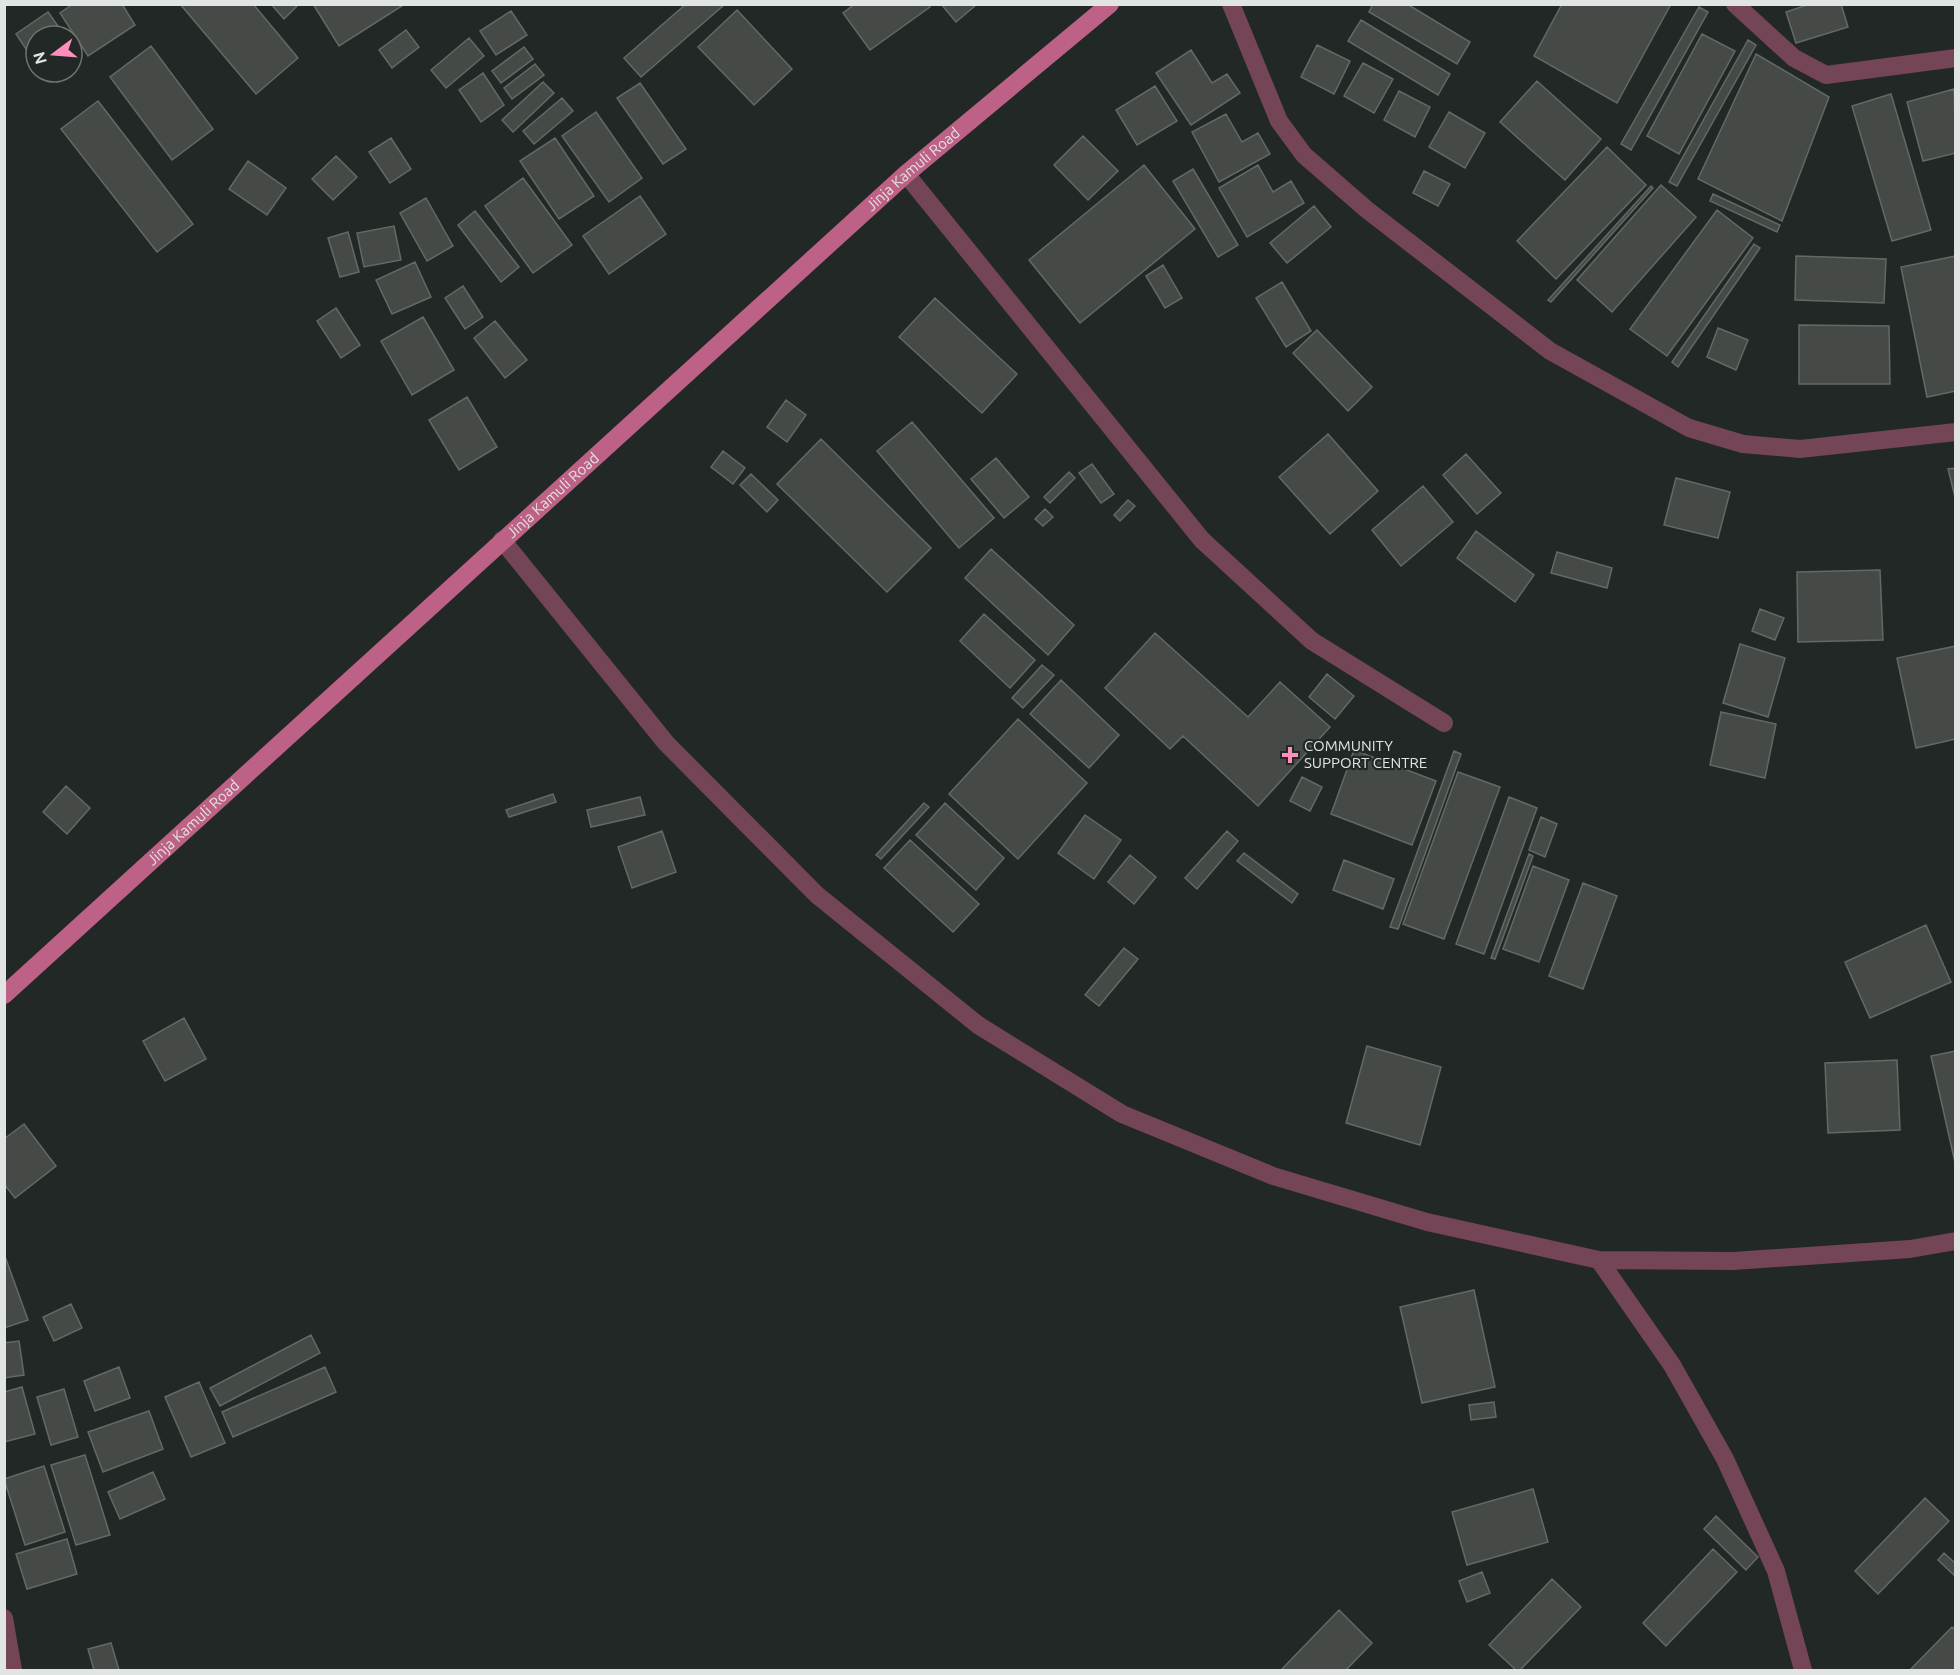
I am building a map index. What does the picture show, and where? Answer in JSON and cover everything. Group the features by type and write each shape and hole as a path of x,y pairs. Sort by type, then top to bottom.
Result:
{"main road":[{"name":"Jinja Kamuli Road","path":"4,995 906,174 1110,4"}],"street":[{"path":"1231,4 1279,122 1304,155 1366,209 1550,351 1689,428 1743,444 1800,449 1956,432"},
{"path":"1734,4 1794,58 1826,75 1956,58"},
{"path":"906,174 1202,540 1312,641 1444,723"},
{"path":"502,540 666,743 817,895 978,1025 1122,1114 1273,1176 1427,1222 1599,1260 1733,1261 1910,1249 1956,1241"},
{"path":"1599,1260 1672,1365 1725,1460 1776,1570 1803,1671"},
{"path":"4,1618 13,1671"}],"building":[{"path":"73,4 122,4 135,25 88,56 84,50 84,24 67,24 60,13"},
{"path":"180,4 253,4 298,58 256,94"},
{"path":"271,4 296,4 297,6 284,19"},
{"path":"313,4 405,4 339,46"},
{"path":"686,4 724,5 641,77 624,58"},
{"path":"855,4 929,4 930,7 870,50 843,13"},
{"path":"941,4 976,4 976,5 956,22"},
{"path":"1373,4 1407,4 1470,42 1457,64 1369,12"},
{"path":"1562,4 1671,4 1617,103 1534,56"},
{"path":"1810,4 1841,4 1848,27 1796,43 1786,12"},
{"path":"1699,7 1708,12 1631,150 1621,144"},
{"path":"737,10 792,69 754,105 698,47"},
{"path":"511,11 527,35 496,55 480,31"},
{"path":"48,12 56,24 31,24"},
{"path":"1361,20 1450,74 1438,95 1348,41"},
{"path":"24,28 24,46 16,34"},
{"path":"406,30 419,47 392,68 379,50"},
{"path":"1702,34 1735,51 1679,154 1647,136"},
{"path":"469,38 484,56 446,88 431,70"},
{"path":"1748,40 1756,45 1677,186 1669,182"},
{"path":"1317,45 1350,61 1334,94 1301,77"},
{"path":"151,46 213,129 172,160 110,77"},
{"path":"524,47 533,59 501,83 492,71"},
{"path":"1191,50 1212,83 1227,74 1240,93 1191,125 1156,73"},
{"path":"1756,54 1829,97 1782,221 1698,179"},
{"path":"1363,63 1393,79 1374,113 1344,96"},
{"path":"535,64 544,75 512,99 504,88"},
{"path":"483,73 504,105 481,122 459,90"},
{"path":"1537,81 1601,139 1565,180 1500,122"},
{"path":"543,82 554,93 513,132 502,120"},
{"path":"640,83 686,149 663,164 617,98"},
{"path":"1155,86 1177,121 1137,145 1116,110"},
{"path":"1954,89 1956,153 1923,161 1907,102"},
{"path":"1399,91 1430,107 1415,137 1384,120"},
{"path":"1891,94 1931,230 1892,241 1852,106"},
{"path":"562,98 573,111 534,144 523,131"},
{"path":"98,101 193,224 157,252 61,129"},
{"path":"596,112 642,178 609,202 562,136"},
{"path":"1449,112 1485,133 1465,168 1429,147"},
{"path":"1226,114 1242,142 1258,133 1270,154 1219,182 1192,132"},
{"path":"1083,136 1118,171 1088,200 1054,165"},
{"path":"391,138 411,169 390,183 369,152"},
{"path":"555,138 594,196 559,219 520,161"},
{"path":"1607,147 1646,185 1556,279 1517,241"},
{"path":"336,156 357,177 333,200 312,179"},
{"path":"248,161 286,188 267,215 229,189"},
{"path":"1144,165 1195,229 1080,323 1029,260"},
{"path":"1258,165 1273,192 1291,181 1304,203 1247,237 1219,188"},
{"path":"1193,169 1238,245 1218,257 1173,181"},
{"path":"1424,171 1450,184 1438,206 1413,193"},
{"path":"523,178 572,245 533,273 485,206"},
{"path":"1661,185 1696,217 1612,312 1577,280"},
{"path":"1651,186 1653,188 1551,302 1548,300"},
{"path":"1713,194 1780,225 1777,232 1710,201"},
{"path":"640,196 666,234 609,274 583,236"},
{"path":"426,198 453,246 427,261 400,213"},
{"path":"1314,206 1331,227 1287,263 1270,243"},
{"path":"1717,210 1753,238 1667,356 1630,329"},
{"path":"475,211 519,267 501,282 458,225"},
{"path":"394,226 401,260 364,267 357,233"},
{"path":"348,232 359,272 340,277 328,238"},
{"path":"1754,244 1760,248 1678,367 1672,362"},
{"path":"1796,256 1886,259 1884,303 1795,300"},
{"path":"1956,256 1956,391 1927,397 1901,267"},
{"path":"415,262 431,297 392,314 376,280"},
{"path":"1163,265 1182,298 1165,308 1146,276"},
{"path":"1282,282 1311,331 1286,347 1256,298"},
{"path":"463,286 483,317 465,329 445,298"},
{"path":"935,298 1017,374 982,413 899,337"},
{"path":"336,308 360,345 341,358 317,321"},
{"path":"423,317 454,370 412,395 381,341"},
{"path":"495,321 527,360 505,378 474,338"},
{"path":"1799,325 1889,326 1890,384 1799,384"},
{"path":"1718,328 1748,340 1736,370 1707,357"},
{"path":"1317,330 1372,387 1348,411 1293,353"},
{"path":"467,397 497,447 459,470 429,420"},
{"path":"786,400 806,415 787,442 767,427"},
{"path":"912,422 994,518 959,548 877,451"},
{"path":"1328,434 1378,491 1330,534 1279,477"},
{"path":"821,439 931,548 887,592 777,484"},
{"path":"723,451 745,468 733,484 711,467"},
{"path":"1466,454 1501,493 1477,514 1443,475"},
{"path":"996,458 1029,497 1004,518 971,479"},
{"path":"1092,464 1114,494 1101,503 1079,473"},
{"path":"1956,468 1956,501 1948,469"},
{"path":"1069,472 1075,478 1050,503 1044,497"},
{"path":"751,474 778,500 767,512 740,485"},
{"path":"1676,478 1730,492 1718,538 1664,525"},
{"path":"1423,486 1453,522 1401,566 1372,530"},
{"path":"1128,500 1135,506 1120,521 1114,515"},
{"path":"1045,509 1053,517 1043,526 1035,519"},
{"path":"1476,531 1534,575 1515,602 1457,558"},
{"path":"991,549 1074,625 1048,655 965,578"},
{"path":"1557,552 1612,568 1607,588 1551,573"},
{"path":"1880,570 1883,640 1798,642 1797,572"},
{"path":"1760,609 1784,618 1775,640 1752,631"},
{"path":"984,614 1035,660 1010,688 960,641"},
{"path":"1155,633 1248,717 1280,682 1330,727 1258,806 1183,736 1170,749 1105,688"},
{"path":"1740,644 1785,658 1768,717 1723,703"},
{"path":"1956,646 1956,739 1916,748 1897,658"},
{"path":"1042,665 1054,675 1023,708 1012,698"},
{"path":"1327,674 1354,696 1335,719 1309,697"},
{"path":"1061,680 1119,735 1089,768 1030,714"},
{"path":"1721,712 1776,724 1765,778 1710,765"},
{"path":"1018,719 1087,783 1018,859 949,794"},
{"path":"1354,750 1436,781 1412,845 1331,814"},
{"path":"1454,751 1461,754 1398,929 1390,927"},
{"path":"1458,772 1500,787 1444,939 1403,924"},
{"path":"1302,777 1322,787 1310,811 1290,801"},
{"path":"66,786 90,808 67,834 43,812"},
{"path":"553,794 556,802 509,817 506,810"},
{"path":"640,797 645,815 591,827 587,810"},
{"path":"1509,797 1537,808 1484,954 1456,944"},
{"path":"924,803 929,807 881,859 876,855"},
{"path":"945,803 1004,858 976,890 916,835"},
{"path":"1085,815 1121,840 1094,879 1058,853"},
{"path":"1541,817 1557,824 1545,857 1529,850"},
{"path":"662,831 676,872 632,888 618,847"},
{"path":"1227,831 1238,841 1197,889 1185,878"},
{"path":"910,840 979,904 953,932 884,868"},
{"path":"1244,853 1298,894 1292,903 1237,861"},
{"path":"1529,854 1533,856 1495,959 1491,958"},
{"path":"1130,855 1156,877 1134,904 1108,882"},
{"path":"1344,860 1394,879 1383,909 1333,890"},
{"path":"1533,866 1569,880 1539,962 1503,949"},
{"path":"1583,883 1617,896 1583,989 1549,976"},
{"path":"1926,925 1951,982 1870,1018 1845,962"},
{"path":"1124,948 1138,959 1099,1006 1085,995"},
{"path":"184,1018 206,1059 165,1081 143,1041"},
{"path":"1367,1046 1441,1067 1420,1145 1346,1123"},
{"path":"1956,1051 1956,1167 1931,1056"},
{"path":"1897,1060 1900,1130 1828,1133 1825,1063"},
{"path":"24,1124 56,1166 15,1198 4,1184 4,1139"},
{"path":"6,1259 28,1320 4,1328 4,1260"},
{"path":"1474,1290 1495,1387 1422,1403 1400,1307"},
{"path":"71,1304 82,1328 54,1341 43,1317"},
{"path":"311,1335 320,1353 220,1406 210,1388"},
{"path":"19,1341 24,1375 4,1378 4,1343"},
{"path":"119,1367 130,1398 95,1411 84,1381"},
{"path":"325,1367 336,1392 233,1437 222,1412"},
{"path":"199,1382 225,1443 191,1457 165,1397"},
{"path":"22,1387 35,1434 4,1442 4,1392"},
{"path":"64,1389 78,1437 51,1445 37,1397"},
{"path":"1494,1402 1496,1417 1471,1420 1469,1405"},
{"path":"149,1411 163,1449 103,1472 88,1432"},
{"path":"85,1455 110,1535 76,1545 51,1465"},
{"path":"44,1466 65,1532 25,1545 4,1479"},
{"path":"153,1472 165,1499 120,1519 108,1492"},
{"path":"1533,1489 1548,1542 1467,1565 1452,1512"},
{"path":"1925,1498 1949,1521 1878,1594 1855,1571"},
{"path":"1716,1516 1758,1557 1746,1570 1704,1529"},
{"path":"67,1539 77,1574 27,1589 16,1554"},
{"path":"1713,1549 1737,1572 1666,1646 1643,1623"},
{"path":"1944,1553 1956,1564 1956,1577 1938,1560"},
{"path":"1482,1572 1490,1593 1467,1602 1459,1581"},
{"path":"1552,1579 1581,1607 1520,1670 1516,1670 1489,1645"},
{"path":"1339,1610 1372,1643 1346,1670 1281,1670"},
{"path":"1952,1627 1956,1631 1956,1670 1910,1670"},
{"path":"111,1643 119,1670 94,1670 88,1649"}],"place":[{"name":"COMMUNITY SUPPORT CENTRE","path":"1290,755"}]}
